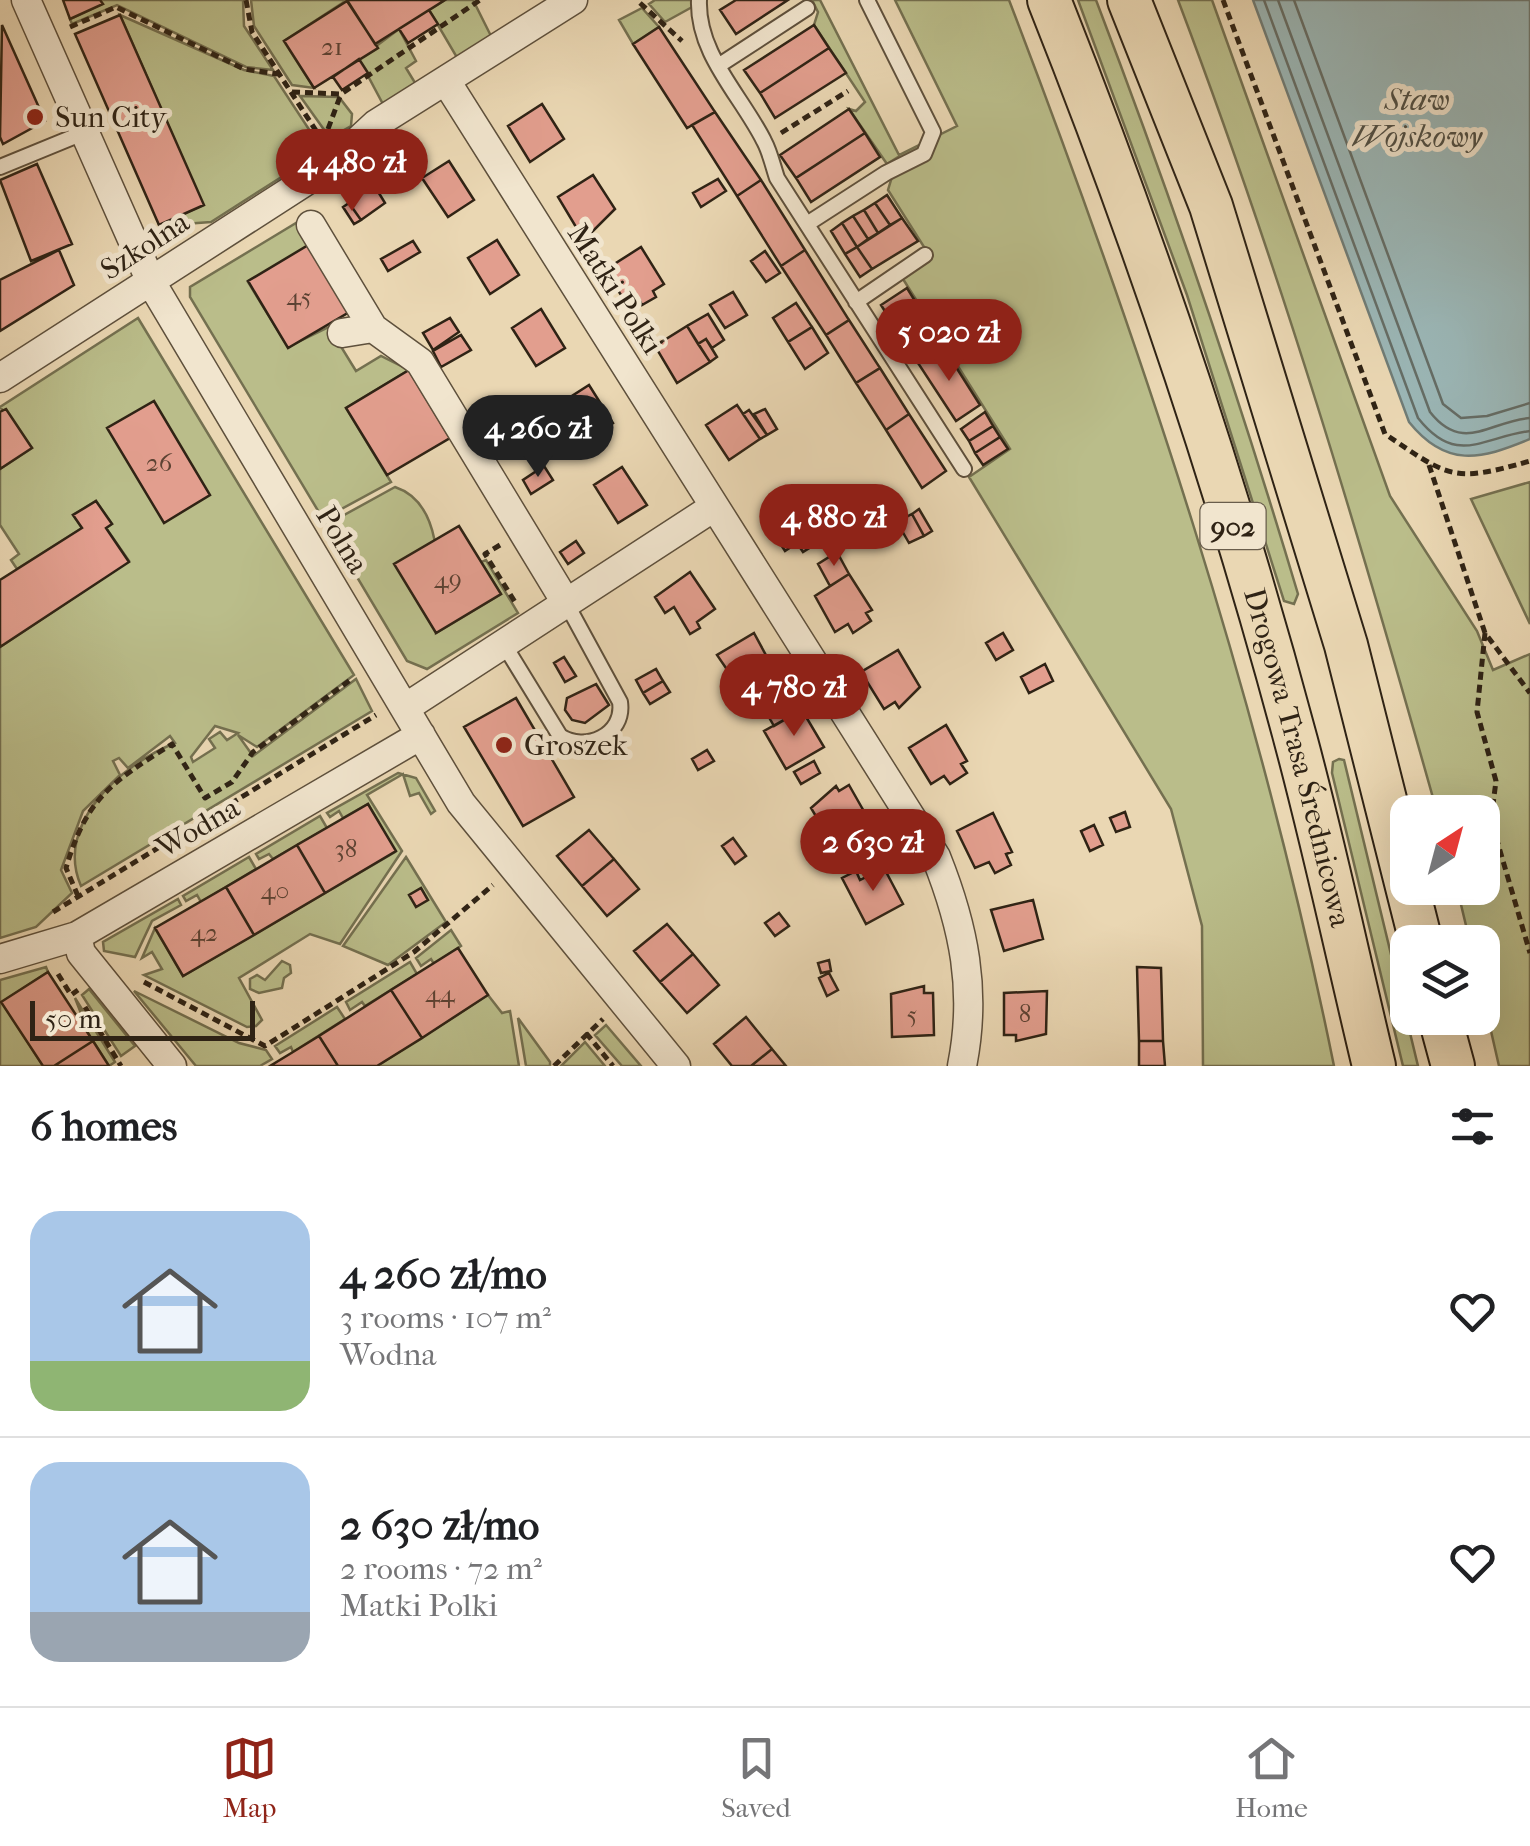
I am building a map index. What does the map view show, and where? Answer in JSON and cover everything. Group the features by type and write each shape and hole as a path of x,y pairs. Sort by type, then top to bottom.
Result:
{"main road":[{"name":"Drogowa Trasa Średnicowa","path":"1048,0 1143,250 1240,548 1296,742 1374,1066"},
{"name":"902","path":"1129,0 1217,225 1346,645 1417,925"},
{"path":"1444,1035 1452,1066"}],"street":[{"name":"Polna","path":"26,0 151,282 478,828 676,1066"},
{"name":"Szkolna","path":"0,378 334,163 376,124 574,0"},
{"name":"Matki Polki","path":"446,80 936,857 952,898 968,960 970,1027 962,1066"},
{"path":"311,226 373,328 420,362 565,600"},
{"path":"342,333 373,328"},
{"path":"405,708 565,600 714,507"},
{"name":"Wodna","path":"0,959 76,936 422,735"},
{"path":"76,936 81,952 172,1066"}],"lane":[{"path":"699,0 698,19 718,66 765,142 777,178 964,469"},
{"path":"806,224 886,172 924,154 931,145 933,132 866,0"},
{"path":"718,66 807,8"},
{"path":"0,166 83,134"},
{"path":"856,302 925,254"},
{"path":"503,643 560,736 573,745 588,744 615,728 622,715 620,702 565,600"}],"path":[{"path":"246,0 252,32 334,163"},
{"path":"292,92 341,94 480,0"},
{"path":"1222,0 1385,434 1428,464 1463,477 1530,461"},
{"path":"640,3 677,38 718,66"},
{"path":"43,40 116,7 244,68 278,74"},
{"path":"765,142 848,91"},
{"path":"1428,464 1485,632 1530,693"},
{"path":"522,614 485,554 523,530"},
{"path":"1485,632 1478,712 1496,781 1492,820 1530,953"},
{"path":"78,896 66,868 85,813 129,771 172,744 205,798 232,782 253,752 359,674"},
{"path":"47,918 59,906 372,721 376,704"},
{"path":"483,873 501,894"},
{"path":"132,976 265,1046 414,952 493,884"},
{"path":"75,992 118,1065 127,1057"},
{"path":"554,1066 606,1017 594,1004"},
{"path":"586,1033 613,1066"}],"green space":[{"path":"100,0 243,0 244,26 273,70 246,67 117,5 72,24 70,19 102,4"},
{"path":"251,0 347,0 284,41 314,88 292,85 254,26"},
{"path":"445,0 473,0 492,38 459,61 429,10"},
{"path":"655,0 696,0 694,6 665,22 649,4"},
{"path":"812,0 820,0 899,155 957,126 895,0 1009,0 1105,262 1194,526 1271,794 1334,1066 1203,1066 1202,926 1171,809 969,477 1010,449 903,279 931,258 888,190 898,157 887,164 849,109 856,111 865,102 814,25 818,12"},
{"path":"1078,0 1096,0 1151,147 1275,519 1298,594 1294,604 1284,601 1187,295"},
{"path":"1178,0 1212,0 1390,496 1477,631 1493,670 1530,654 1530,1066 1499,1066 1492,1035 1500,1035 1500,925 1466,925 1461,905 1500,905 1500,795 1432,795 1316,403"},
{"path":"642,8 659,27 633,44 619,20"},
{"path":"120,15 244,70 274,76 312,134 302,164 211,222 184,224 163,235 159,225 203,205"},
{"path":"399,29 416,61 406,68 417,86 384,106 359,59"},
{"path":"300,96 339,97 352,114 351,126 330,138"},
{"path":"301,220 330,268 248,282 288,347 329,327 356,371 381,356 409,370 346,408 391,482 323,519 190,297 190,287"},
{"path":"138,318 354,675 257,747 238,735 253,756 356,679 372,711 81,886 75,863 77,841 97,800 133,766 175,743 170,736 128,768 119,758 113,761 120,775 83,811 61,870 72,893 36,927 0,938 0,647 129,561 106,528 112,524 96,501 73,515 82,528 17,569 11,560 19,554 0,525 0,469 32,448 0,407","holes":["215,726 238,733 227,740 220,732 209,739 215,748 193,762 191,757"]},
{"path":"1530,482 1530,624 1471,499"},
{"path":"395,487 412,497 424,511 432,530 438,572 436,633 501,594 481,562 486,560 518,613 427,669 407,661 326,525"},
{"path":"1344,760 1390,950 1390,1012 1332,773 1333,762"},
{"path":"398,773 403,774 367,795 402,851 340,944 310,934 239,978 262,1020 256,1026 247,1027 144,975 162,969 152,952 142,958 155,928 183,976 395,852 368,804 343,818 339,811 330,817 327,813"},
{"path":"403,774 416,778 435,811 431,814 419,793 410,796"},
{"path":"320,816 327,828 273,859 269,854 259,859 256,854"},
{"path":"249,857 256,869 201,902 197,895 186,901 183,896"},
{"path":"406,857 446,922 388,965 343,946"},
{"path":"178,899 181,905 152,921 135,957 104,951 103,942"},
{"path":"451,930 461,946 434,964 431,959 421,966 416,958"},
{"path":"282,961 290,965 291,973 284,978 282,988 259,993 250,989 250,979 257,975 265,980"},
{"path":"410,962 417,974 365,1006 362,1002 350,1010 346,1002"},
{"path":"46,967 48,972 2,1002 43,1066 0,1066 0,980"},
{"path":"89,989 135,1046 121,1056 82,995"},
{"path":"134,991 239,1043 266,1050 272,1059 260,1066 196,1066"},
{"path":"488,995 502,1013 510,1011 519,1066 377,1066"},
{"path":"75,998 115,1062 109,1066 79,1019 82,1016"},
{"path":"337,1007 345,1019 293,1052 291,1047 280,1053 275,1046"},
{"path":"518,1018 550,1062 550,1066 526,1066"},
{"path":"606,1025 641,1066 622,1066 595,1035"},
{"path":"1395,1035 1411,1035 1418,1066 1403,1066"},
{"path":"585,1042 605,1066 561,1066"}],"water":[{"name":"Staw Wojskowy","path":"1253,0 1530,0 1530,439 1495,452 1465,456 1436,447 1409,422"}],"building":[{"path":"63,0 100,0 103,4 70,19"},
{"path":"347,0 445,0 375,44"},
{"path":"736,0 788,0 736,34 720,10"},
{"path":"347,1 378,48 314,88 284,41"},
{"path":"429,10 438,24 408,43 399,29"},
{"path":"120,15 204,205 159,225 75,34"},
{"path":"2,25 45,121 3,144 0,137"},
{"path":"814,25 829,48 760,93 744,70"},
{"path":"659,27 715,112 687,128 633,44"},
{"path":"829,48 846,73 775,118 760,93"},
{"path":"359,59 368,73 342,90 333,77"},
{"path":"542,104 564,139 530,162 508,126"},
{"path":"849,109 865,133 796,178 780,155"},
{"path":"715,112 761,180 737,196 692,125"},
{"path":"865,133 880,157 811,202 796,178"},
{"path":"449,161 474,200 448,217 422,178"},
{"path":"37,164 72,244 31,261 0,180"},
{"path":"593,175 615,209 592,232 589,227 579,232 558,197"},
{"path":"718,179 726,191 701,207 693,193"},
{"path":"761,180 805,250 781,266 737,196"},
{"path":"374,185 385,203 361,220 349,203"},
{"path":"887,195 902,218 890,225 875,203"},
{"path":"349,203 361,220 354,224 343,207"},
{"path":"875,203 890,225 878,233 864,210"},
{"path":"864,210 878,233 868,239 853,216"},
{"path":"853,216 868,239 857,247 842,223"},
{"path":"902,218 918,241 872,269 857,247"},
{"path":"842,223 857,247 845,254 831,231"},
{"path":"497,240 519,275 490,294 468,258"},
{"path":"413,241 420,252 388,271 381,259"},
{"path":"310,244 351,311 288,348 248,281"},
{"path":"641,247 664,284 653,291 656,297 642,305 639,299 628,306 605,270"},
{"path":"857,247 872,269 860,277 845,254"},
{"path":"59,250 74,285 0,331 0,280"},
{"path":"805,250 849,320 826,335 781,266"},
{"path":"765,251 780,273 766,282 751,261"},
{"path":"907,288 944,348 918,363 881,305"},
{"path":"733,292 747,315 725,328 710,305"},
{"path":"796,303 812,327 788,342 773,318"},
{"path":"541,309 565,348 536,366 512,328"},
{"path":"708,314 724,340 712,348 706,339 698,344 687,326"},
{"path":"450,318 459,332 433,350 423,333"},
{"path":"849,320 880,368 856,383 826,335"},
{"path":"687,326 710,362 677,383 655,346"},
{"path":"812,327 828,353 805,369 788,342"},
{"path":"461,335 471,350 441,367 433,351"},
{"path":"706,339 717,357 710,362 698,344"},
{"path":"944,348 980,405 956,421 918,363"},
{"path":"880,368 909,414 886,430 856,383"},
{"path":"409,370 450,438 387,475 346,408"},
{"path":"589,385 613,423 585,441 561,403"},
{"path":"154,401 210,495 164,523 107,428"},
{"path":"737,405 760,439 729,460 706,425"},
{"path":"6,409 32,448 0,469 0,412"},
{"path":"765,409 777,429 767,435 754,414"},
{"path":"522,410 530,421 495,441 488,430"},
{"path":"749,410 767,435 760,439 743,414"},
{"path":"985,412 993,426 969,441 961,429"},
{"path":"909,414 946,471 922,488 886,430"},
{"path":"993,426 1000,437 975,453 969,441"},
{"path":"1000,437 1008,449 983,465 975,453"},
{"path":"544,466 553,480 531,494 523,480"},
{"path":"622,467 647,505 618,523 594,485"},
{"path":"805,492 813,503 822,497 830,507 813,519 798,497"},
{"path":"798,497 822,540 803,552 797,543 785,551 764,518"},
{"path":"96,501 112,524 106,528 129,562 0,647 0,580 82,528 73,515"},
{"path":"875,505 883,518 861,531 853,519"},
{"path":"919,509 932,531 924,536 912,514"},
{"path":"912,514 924,536 909,543 897,522"},
{"path":"459,526 501,594 436,633 394,564"},
{"path":"576,541 584,553 568,564 560,552"},
{"path":"837,552 849,574 830,586 818,564"},
{"path":"690,572 715,609 697,622 700,628 690,634 674,607 665,613 655,597"},
{"path":"849,574 872,610 866,613 871,621 853,633 848,624 835,632 815,596"},
{"path":"754,633 774,670 741,690 717,655"},
{"path":"1003,633 1013,650 996,660 986,643"},
{"path":"898,650 920,687 899,708 895,702 884,709 861,672"},
{"path":"564,657 576,676 565,682 554,663"},
{"path":"1045,664 1053,681 1029,693 1021,677"},
{"path":"656,669 663,681 643,693 636,680"},
{"path":"663,681 670,692 650,704 643,693"},
{"path":"596,684 609,705 585,723 572,720 565,710 567,698"},
{"path":"516,698 574,797 523,826 464,727"},
{"path":"802,710 824,747 786,769 764,731"},
{"path":"785,711 789,717 774,726 770,719"},
{"path":"946,725 967,761 961,764 967,773 950,784 944,776 931,784 909,748"},
{"path":"707,750 714,761 698,770 692,759"},
{"path":"814,761 820,773 801,784 794,772"},
{"path":"849,785 870,822 833,845 811,808 836,786 839,791"},
{"path":"368,804 396,851 325,893 297,845"},
{"path":"1125,812 1130,827 1116,832 1110,818"},
{"path":"993,813 1012,852 1006,854 1011,865 995,873 989,862 975,868 957,831"},
{"path":"870,822 879,838 858,851 848,835"},
{"path":"1094,825 1103,845 1090,851 1081,831"},
{"path":"589,830 614,859 582,886 557,856"},
{"path":"733,838 746,856 735,864 722,846"},
{"path":"297,845 325,893 254,935 226,887"},
{"path":"614,859 639,889 607,916 582,886"},
{"path":"884,868 903,904 866,924 842,878 856,871 860,880"},
{"path":"226,887 254,935 183,976 155,928"},
{"path":"421,888 428,900 416,907 409,895"},
{"path":"1033,900 1043,939 1004,951 991,910"},
{"path":"779,913 789,926 775,936 765,923"},
{"path":"667,924 693,954 660,982 634,951"},
{"path":"458,948 488,995 422,1038 391,990"},
{"path":"693,954 719,985 687,1013 660,982"},
{"path":"829,960 831,971 821,973 818,963"},
{"path":"1137,967 1161,968 1163,1041 1139,1041"},
{"path":"48,972 93,1041 54,1066 43,1066 1,1002"},
{"path":"829,973 838,990 827,996 819,978"},
{"path":"924,986 924,993 933,993 934,1035 892,1037 891,994"},
{"path":"391,990 422,1038 377,1066 338,1066 319,1036"},
{"path":"1047,991 1046,1034 1016,1041 1016,1035 1004,1035 1004,993"},
{"path":"746,1017 772,1049 751,1066 732,1066 714,1044"},
{"path":"319,1036 338,1066 270,1066 293,1052"},
{"path":"93,1041 109,1066 54,1066"},
{"path":"1139,1041 1163,1041 1165,1066 1139,1066"},
{"path":"772,1049 786,1066 751,1066"}],"place":[{"name":"Sun City","path":"35,117"},
{"name":"Groszek","path":"504,745"}]}
